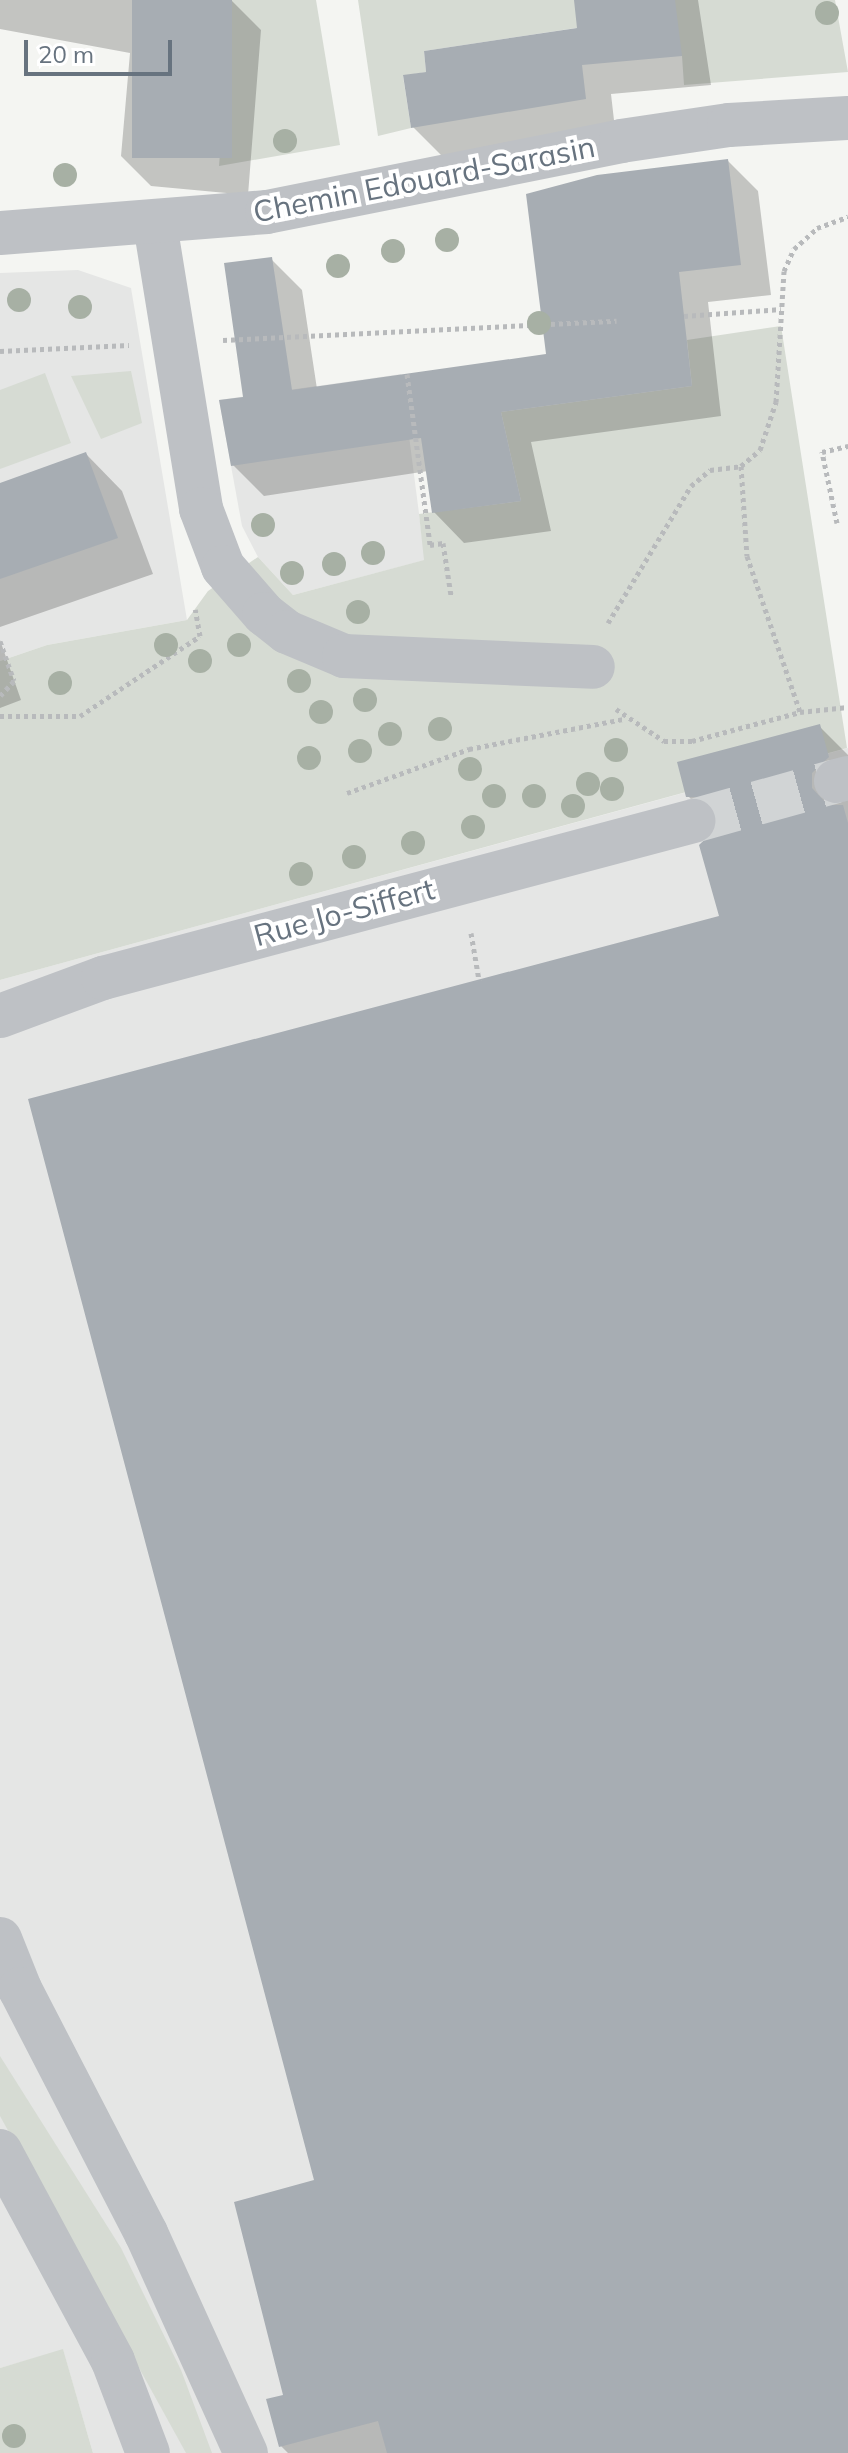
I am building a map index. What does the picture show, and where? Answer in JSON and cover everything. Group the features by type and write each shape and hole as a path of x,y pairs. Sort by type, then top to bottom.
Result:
{"street":[{"name":"Chemin Edouard-Sarasin","path":"0,233 155,224 339,200 621,141 729,125 848,118"},
{"path":"155,224 201,509 223,567 287,632 344,656 593,667"},
{"name":"Rue Jo-Siffert","path":"0,1016 103,978 693,821"},
{"path":"0,1939 20,1989 146,2233 246,2453"},
{"path":"0,2151 113,2361 148,2453"}],"path":[{"path":"848,217 817,228 794,249 784,271 776,402 760,450 741,466 710,470 691,486 595,644 593,667 597,691 625,718 664,741 692,741 800,712 848,707"},
{"path":"684,316 781,309"},
{"path":"0,351 617,321"},
{"path":"407,374 430,545 443,543 451,595"},
{"path":"837,523 822,452 848,446"},
{"path":"741,466 747,556 800,712"},
{"path":"0,716 80,716 200,636 192,589 223,567"},
{"path":"0,641 14,681 0,696"},
{"path":"347,793 469,749 625,718"},
{"path":"467,934 479,980"}],"shaded area":[{"path":"232,0 316,0 340,145 219,166"},
{"path":"358,0 835,0 848,72 684,85 682,56 576,28 424,51 426,72 403,76 411,128 378,136"},
{"path":"78,270 131,288 187,620 47,645 0,661 0,273"},
{"path":"781,326 847,748 0,980 0,661 47,645 187,620 208,591 258,557 293,595 424,560 419,514 521,501 501,412 692,386 687,340"},
{"path":"131,371 142,423 101,439 71,376"},
{"path":"45,373 71,443 0,469 0,390"},
{"path":"401,374 425,560 293,595 258,557 242,526 219,400"},
{"path":"848,748 848,2453 93,2453 63,2350 0,2368 0,980"},
{"path":"0,2056 121,2248 181,2370 212,2453 186,2453 0,2116"},
{"path":"63,2349 93,2453 0,2453 0,2368"}],"building":[{"path":"132,0 232,0 232,158 132,158"},
{"path":"574,0 675,0 682,56 582,65 586,99 411,128 403,75 426,72 424,51 577,28"},
{"path":"728,159 741,265 679,272 692,386 501,412 521,501 432,513 421,438 231,466 219,400 243,397 224,263 272,257 292,390 546,354 526,194 597,175"},
{"path":"86,452 118,538 0,579 0,483"},
{"path":"820,724 829,757 812,773 812,788 828,805 843,805 848,823 848,2453 387,2453 378,2421 279,2447 266,2399 283,2395 234,2202 314,2180 28,1099 719,916 699,845 717,828 717,814 700,797 686,797 677,762"}],"tunnel":[{"path":"693,821 836,781"}]}
